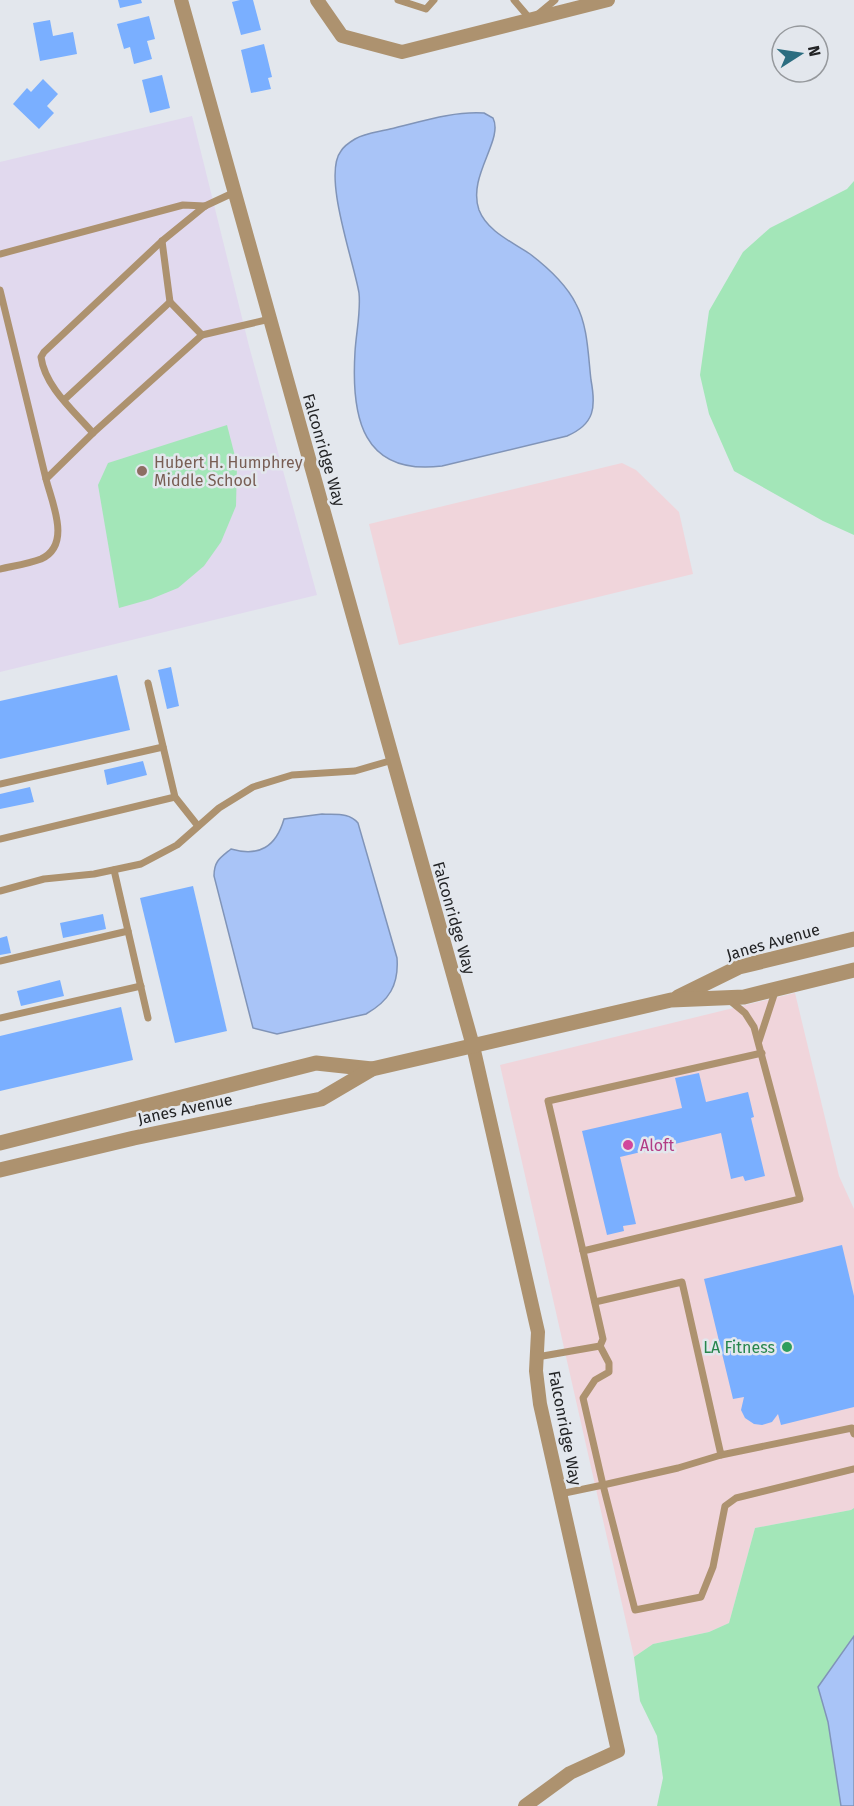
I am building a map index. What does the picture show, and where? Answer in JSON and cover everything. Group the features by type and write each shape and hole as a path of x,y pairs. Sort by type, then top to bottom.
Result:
{"street":[{"name":"Falconridge Way","path":"182,0 473,1046 538,1332 536,1371 540,1404 618,1750 570,1773 525,1806"},
{"path":"317,0 342,36 402,52 608,0"},
{"name":"Janes Avenue","path":"671,1000 739,967 854,939"},
{"name":"Janes Avenue","path":"0,1170 134,1138 321,1099 372,1069 671,1000 744,997 854,970"},
{"name":"Janes Avenue","path":"0,1143 316,1063 372,1069"}],"lane":[{"path":"398,0 426,9 434,0"},
{"path":"514,0 531,20 555,0"},
{"path":"93,433 51,385 44,373 41,357 162,241 205,206 235,192"},
{"path":"0,254 183,205 205,206"},
{"path":"162,241 170,302 202,335"},
{"path":"0,290 59,531 54,548 43,558 0,569"},
{"path":"64,400 170,302"},
{"path":"46,479 93,433 202,335 270,319"},
{"path":"148,683 175,797 198,826"},
{"path":"0,784 163,747"},
{"path":"0,891 44,879 94,874 141,864 177,844 219,808 253,787 292,775 355,771 393,760"},
{"path":"0,839 175,797"},
{"path":"114,870 148,1018"},
{"path":"0,961 128,931"},
{"path":"0,1018 141,986"},
{"path":"759,1041 776,989"},
{"path":"583,1251 800,1199 754,1027 745,1013 726,998"},
{"path":"600,1346 603,1339 548,1101 762,1053"},
{"path":"595,1302 682,1282 721,1455"},
{"path":"537,1357 600,1346"},
{"path":"600,1346 609,1363 609,1372 594,1380 583,1398 635,1611 700,1596 712,1567 724,1506 736,1498 854,1469"},
{"path":"560,1494 678,1468 721,1455 852,1428 854,1434"}],"shaded area":[{"name":"Hubert H. Humphrey Middle School","path":"192,116 249,346 317,595 0,672 0,162"},
{"path":"622,463 636,470 679,512 693,574 399,645 369,524"},
{"path":"795,993 839,1176 854,1209 854,1508 755,1528 729,1623 709,1632 653,1644 634,1657 500,1065"}],"green space":[{"path":"854,181 854,535 823,521 734,471 709,414 700,375 709,311 743,252 770,228 847,189"},
{"path":"227,425 237,464 236,506 221,542 204,566 178,588 119,608 98,485 108,463"},
{"path":"854,1508 854,1636 818,1687 828,1722 841,1806 657,1806 663,1778 657,1736 640,1701 634,1657 653,1644 709,1632 729,1623 755,1528"}],"water":[{"path":"484,113 493,118 495,127 494,137 478,184 479,210 494,230 543,264 572,297 585,331 593,406 583,426 567,436 442,466 415,467 394,462 378,451 367,437 360,419 354,376 359,293 337,198 336,163 344,147 363,135 448,115"},
{"path":"322,814 350,817 358,823 397,958 394,984 381,1004 366,1014 277,1034 253,1028 214,876 216,863 231,849 250,852 265,848 276,837 284,819"},
{"path":"854,1636 854,1806 841,1806 828,1722 818,1687"}],"building":[{"path":"118,0 141,0 142,3 120,8"},
{"path":"253,0 261,30 241,35 232,2"},
{"path":"149,16 155,39 147,41 152,59 134,64 130,47 124,49 117,24"},
{"path":"50,20 53,36 73,32 77,54 40,61 33,23"},
{"path":"264,44 272,77 268,78 271,89 251,93 241,50"},
{"path":"162,75 170,108 150,113 142,80"},
{"path":"43,79 58,94 47,106 54,113 39,129 13,104 27,88 31,92"},
{"path":"171,667 179,706 167,709 158,670"},
{"path":"117,675 130,730 0,759 0,701"},
{"path":"143,761 147,775 107,785 104,770"},
{"path":"30,787 34,802 0,809 0,794"},
{"path":"193,886 227,1031 175,1043 140,898"},
{"path":"103,914 106,929 63,938 60,923"},
{"path":"7,936 11,953 0,955 0,938"},
{"path":"60,980 64,996 21,1006 17,991"},
{"path":"121,1007 133,1060 0,1091 0,1036"},
{"name":"Aloft","path":"699,1073 706,1102 748,1092 754,1117 751,1118 765,1176 745,1181 743,1176 731,1179 721,1133 620,1157 636,1224 623,1226 624,1231 607,1235 582,1131 682,1108 675,1078"},
{"name":"LA Fitness","path":"842,1245 854,1296 854,1407 781,1425 778,1414 772,1422 762,1425 754,1424 745,1418 741,1410 744,1397 733,1399 704,1279"}],"place":[{"name":"Hubert H. Humphrey Middle School","path":"142,471"},
{"name":"Aloft","path":"628,1145"},
{"name":"LA Fitness","path":"787,1347"}]}
